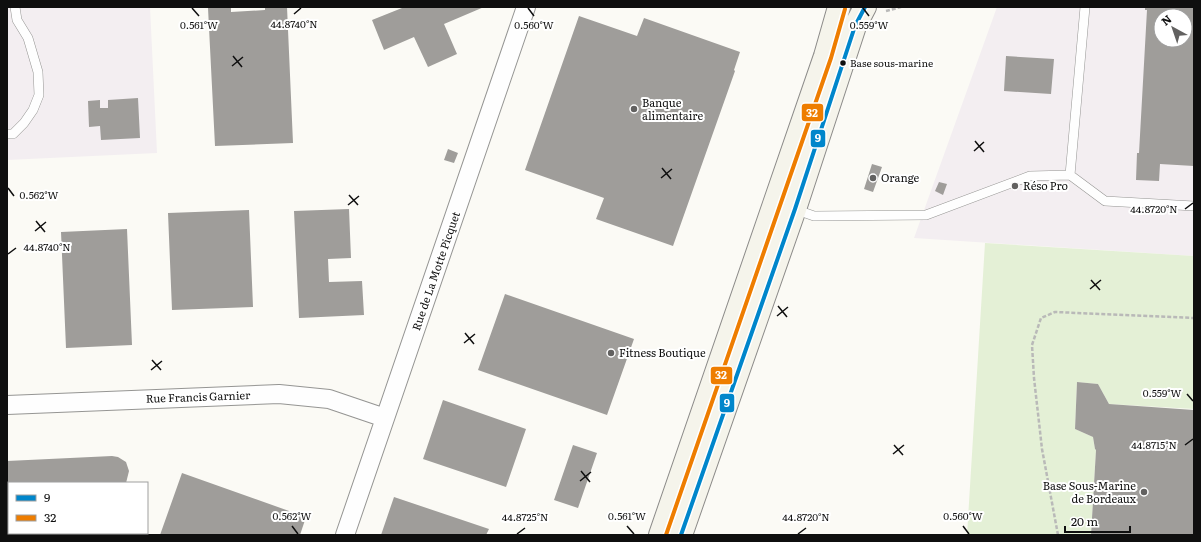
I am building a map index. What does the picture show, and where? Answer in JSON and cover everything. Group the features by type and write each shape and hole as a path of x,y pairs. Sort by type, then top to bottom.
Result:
{"main road":[{"path":"681,535 785,206 839,7"},
{"path":"660,535 785,206 855,26 865,7"}],"street":[{"name":"Rue de La Motte Picquet","path":"345,535 526,7"},
{"name":"Rue Francis Garnier","path":"7,405 279,394 329,399 385,418"}],"lane":[{"path":"7,134 13,134 24,123 34,110 39,95 38,72 28,38 17,20 15,7"},
{"path":"1070,175 1085,7"},
{"path":"785,206 814,216 926,214 1030,176 1070,175 1105,201 1194,206"}],"path":[{"path":"1058,535 1042,449 1034,378 1032,345 1041,318 1055,312 1194,318"}],"shaded area":[{"path":"7,7 150,7 157,153 7,160"},
{"path":"997,7 1194,7 1194,256 914,238"}],"green space":[{"path":"985,243 1194,256 1194,409 1109,404 1098,384 1077,382 1075,429 1093,437 1096,450 1091,535 967,535"}],"building":[{"path":"231,7 231,12 265,10 265,7 287,7 293,143 215,146 208,8"},
{"path":"402,7 484,7 444,24 457,54 428,67 414,37 384,50 372,20"},
{"path":"1145,7 1194,7 1194,166 1160,164 1159,181 1136,180 1137,153 1139,153 1147,10 1145,10"},
{"name":"Banque alimentaire","path":"579,16 637,36 644,18 740,52 734,70 735,71 673,246 596,219 604,198 525,170"},
{"path":"1006,56 1054,59 1051,94 1004,91"},
{"path":"138,98 140,138 101,140 100,126 89,127 88,101 100,100 100,108 108,108 108,100"},
{"path":"448,149 458,153 454,163 444,160"},
{"name":"Orange","path":"872,164 882,167 873,192 864,189"},
{"path":"939,182 947,184 943,195 935,191"},
{"path":"349,209 351,258 328,259 329,282 362,281 364,315 299,318 294,211"},
{"path":"249,210 253,307 172,310 168,213"},
{"path":"127,229 132,345 66,348 61,232"},
{"path":"505,294 634,339 607,415 478,370"},
{"name":"Base Sous-Marine de Bordeaux","path":"1077,382 1098,384 1109,404 1194,410 1194,535 1091,535 1096,450 1093,437 1075,429"},
{"path":"443,400 526,429 506,487 423,459"},
{"path":"573,445 597,453 578,508 554,500"},
{"path":"112,456 118,457 126,462 129,471 126,482 8,482 8,534 108,535 7,535 7,461"},
{"path":"182,473 306,517 300,535 160,535"},
{"path":"394,497 489,529 486,535 381,535"}],"transit line":[{"name":"9","path":"681,535 795,209 855,26 865,7"},
{"name":"32","path":"666,535 831,58 845,9"}],"place":[{"name":"Base sous-marine","path":"843,63"},
{"name":"Banque alimentaire","path":"634,109"},
{"name":"Orange","path":"873,178"},
{"name":"Réso Pro","path":"1015,186"},
{"name":"Fitness Boutique","path":"611,353"},
{"name":"Base Sous-Marine de Bordeaux","path":"1144,492"}]}
